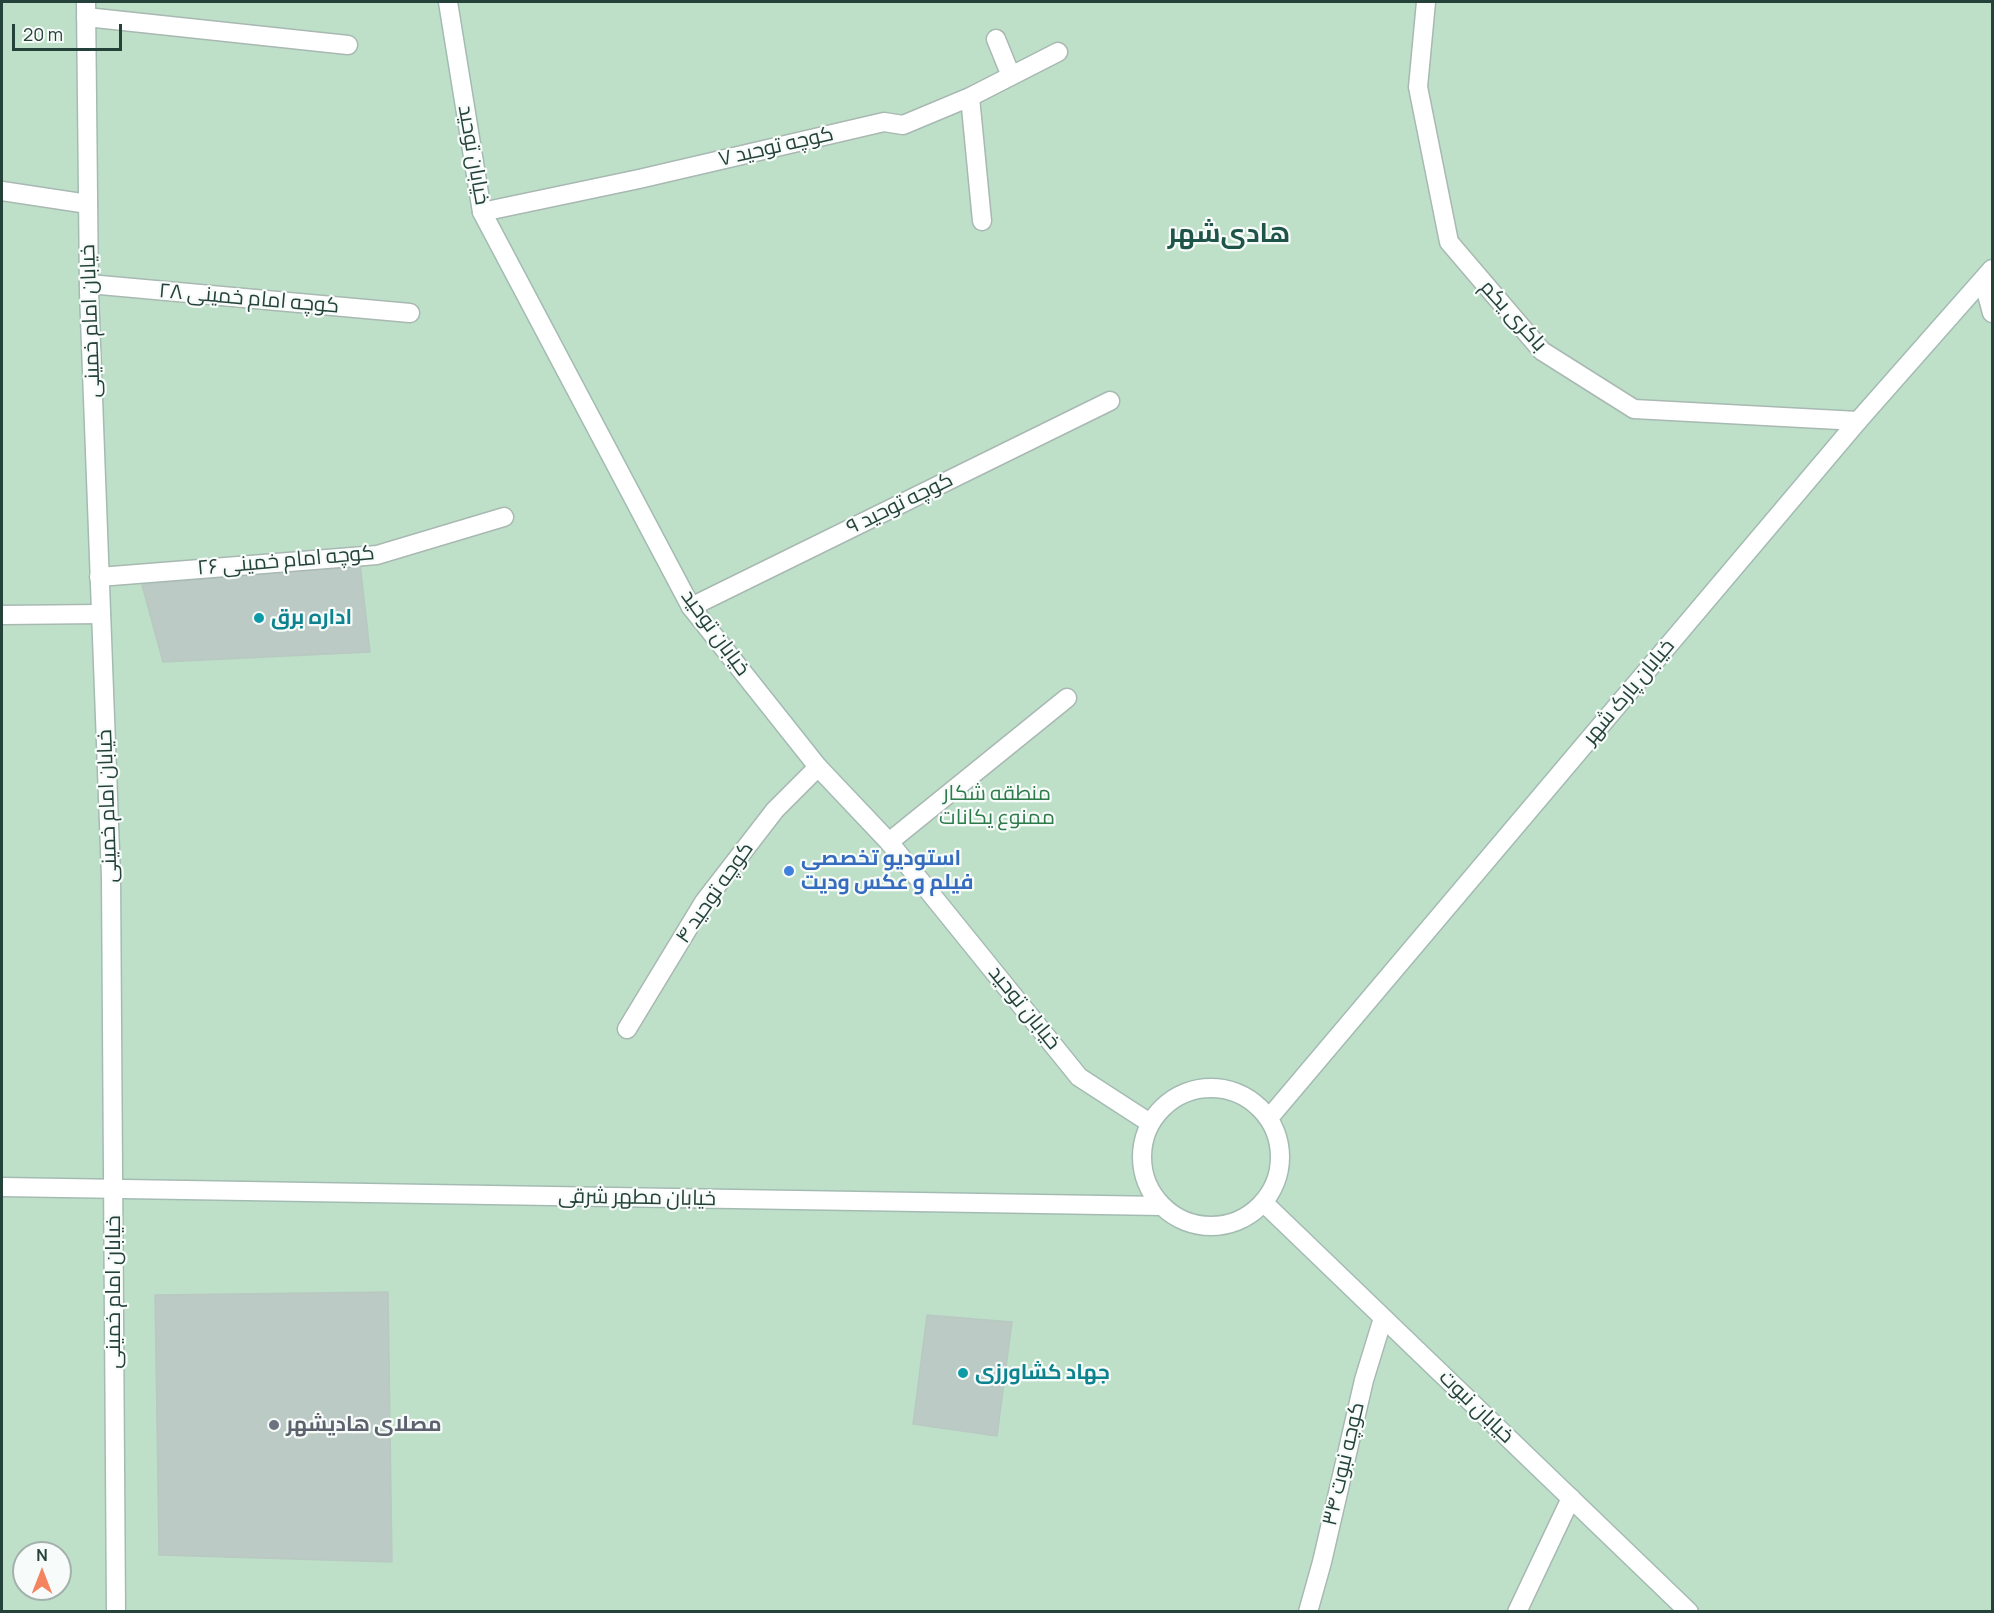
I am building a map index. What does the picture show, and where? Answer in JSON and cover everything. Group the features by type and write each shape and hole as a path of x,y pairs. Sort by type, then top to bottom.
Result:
{"street":[{"name":"خیابان توحید","path":"448,2 482,212 691,607 818,767 889,842 1079,1077 1150,1123"},
{"name":"باکری یکم","path":"1426,2 1418,87 1449,243 1542,351 1634,409 1858,421"},
{"path":"86,9 348,45"},
{"name":"خیابان امام خمینی","path":"86,9 89,284 111,877 116,1611"},
{"path":"996,39 1011,76"},
{"name":"کوچه توحید ۷","path":"482,212 639,179 884,122 903,125 970,97 1058,52"},
{"path":"970,97 982,221"},
{"path":"2,190 88,204"},
{"name":"خیابان پارک شهر","path":"1269,1118 1858,421 1988,274"},
{"path":"1988,274 1992,313"},
{"name":"کوچه امام خمینی ۲۸","path":"89,284 410,313"},
{"name":"کوچه توحید ۹","path":"691,607 1110,401"},
{"name":"کوچه امام خمینی ۲۶","path":"99,577 377,555 504,517"},
{"path":"2,615 101,614"},
{"path":"889,842 1067,698"},
{"name":"کوچه توحید ۴","path":"627,1029 704,902 775,810 818,767"},
{"path":"1215,1088 1236,1092 1254,1103 1269,1118 1278,1139 1280,1161 1275,1184 1263,1202 1245,1217 1224,1225 1202,1226 1180,1219 1161,1206 1148,1188 1142,1167 1142,1144 1150,1123 1158,1112 1174,1098 1194,1090 1215,1088"},
{"name":"خیابان مطهر شرقی","path":"2,1187 1161,1206"},
{"name":"خیابان نبوت","path":"1263,1202 1689,1611"},
{"name":"کوچه نبوت ۳۴","path":"1308,1611 1322,1562 1364,1380 1383,1318"},
{"path":"1517,1611 1571,1498"}],"green space":[{"name":"منطقه شکار ممنوع یکانات","path":"2,2 1992,2 1992,1611 2,1612"}],"building":[{"name":"اداره برق","path":"360,563 370,652 163,662 142,585"},
{"name":"مصلای هادیشهر","path":"388,1292 392,1562 159,1555 155,1295"},
{"name":"جهاد کشاورزی","path":"927,1315 1012,1322 997,1436 913,1424"}],"place":[{"name":"اداره برق","path":"259,618"},
{"name":"استودیو تخصصی فیلم و عکس ودیت","path":"789,871"},
{"name":"جهاد کشاورزی","path":"963,1373"},
{"name":"مصلای هادیشهر","path":"274,1425"}],"district":[{"name":"هادی‌شهر","path":"1229,234"}]}
